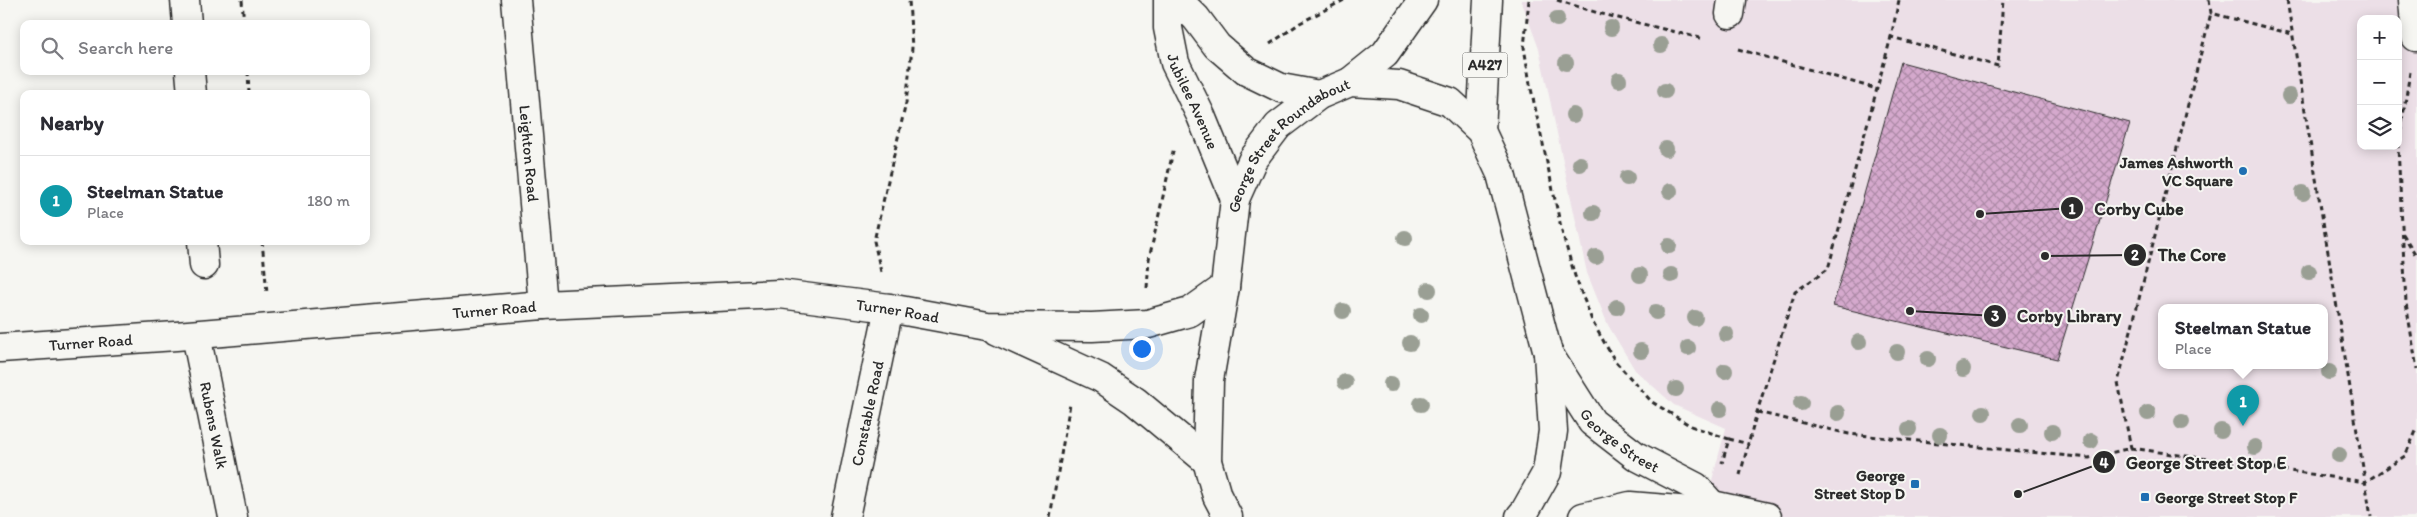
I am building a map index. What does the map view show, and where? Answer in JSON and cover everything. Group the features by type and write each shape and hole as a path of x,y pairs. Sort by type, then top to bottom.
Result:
{"main road":[{"path":"185,0 187,20"},
{"name":"Leighton Road","path":"516,0 543,305"},
{"name":"Jubilee Avenue","path":"1168,0 1168,28 1175,63 1201,116 1235,199"},
{"path":"1178,0 1196,18 1217,46 1246,70 1281,88 1319,95"},
{"path":"1350,82 1385,54 1423,0"},
{"name":"A427","path":"1481,130 1488,0"},
{"path":"2413,0 2416,37"},
{"path":"190,75 192,90"},
{"name":"George Street Roundabout","path":"1228,517 1216,496 1207,461 1209,380 1224,287 1235,199 1253,159 1278,126 1319,95 1350,82 1399,85 1450,102 1481,130 1501,174 1548,353 1553,431 1547,472 1520,517"},
{"name":"Turner Road","path":"0,348 196,334 543,305 780,294 889,308 987,326 1092,327 1148,324 1190,312 1224,287"},
{"name":"Constable Road","path":"845,517 889,308"},
{"name":"Turner Road","path":"987,326 1101,378 1135,401 1207,461"},
{"name":"Rubens Walk","path":"196,334 233,517"},
{"name":"George Street","path":"1548,353 1592,422 1636,456 1696,487 1712,505"},
{"path":"1583,517 1630,506 1692,511 1712,505 1767,517"}],"path":[{"path":"242,0 244,20"},
{"path":"889,308 874,240 906,103 912,48 909,0"},
{"path":"1269,45 1274,39 1300,23 1344,0"},
{"path":"1529,0 1524,46 1530,84 1562,232 1575,276 1593,323 1615,362 1652,402 1691,426 1748,444"},
{"path":"1557,0 1598,13 1706,39"},
{"path":"1738,483 1757,412 1795,292 1828,269 1891,37 1899,0"},
{"path":"1891,37 1998,66 2003,0"},
{"path":"2131,448 2118,382 2211,13 2209,0"},
{"path":"2287,0 2371,517"},
{"path":"2211,13 2292,34"},
{"path":"2416,37 2398,147 2406,302 2417,369"},
{"path":"1732,48 1877,89"},
{"path":"248,75 249,90"},
{"path":"1147,296 1149,259 1175,143"},
{"path":"2402,234 2417,257"},
{"path":"262,245 271,328"},
{"path":"1050,517 1070,404"},
{"path":"1757,412 1849,434 2089,458 2131,448 2365,482 2405,456 2417,429"},
{"path":"1721,468 1728,439"}],"shaded area":[{"path":"1521,0 2417,0 2417,517 1702,517 1726,428 1674,405 1635,370 1608,325 1587,273 1539,49"}],"building":[{"path":"1901,62 2130,123 2057,359 1833,306"}],"place":[{"name":"James Ashworth VC Square","path":"2243,171"},
{"name":"Corby Cube","path":"1980,214"},
{"name":"The Core","path":"2045,256"},
{"name":"Corby Library","path":"1910,311"},
{"name":"Steelman Statue","path":"2243,426"},
{"name":"George Street Stop D","path":"1915,484"},
{"name":"George Street Stop E","path":"2018,494"},
{"name":"George Street Stop F","path":"2145,497"}]}
